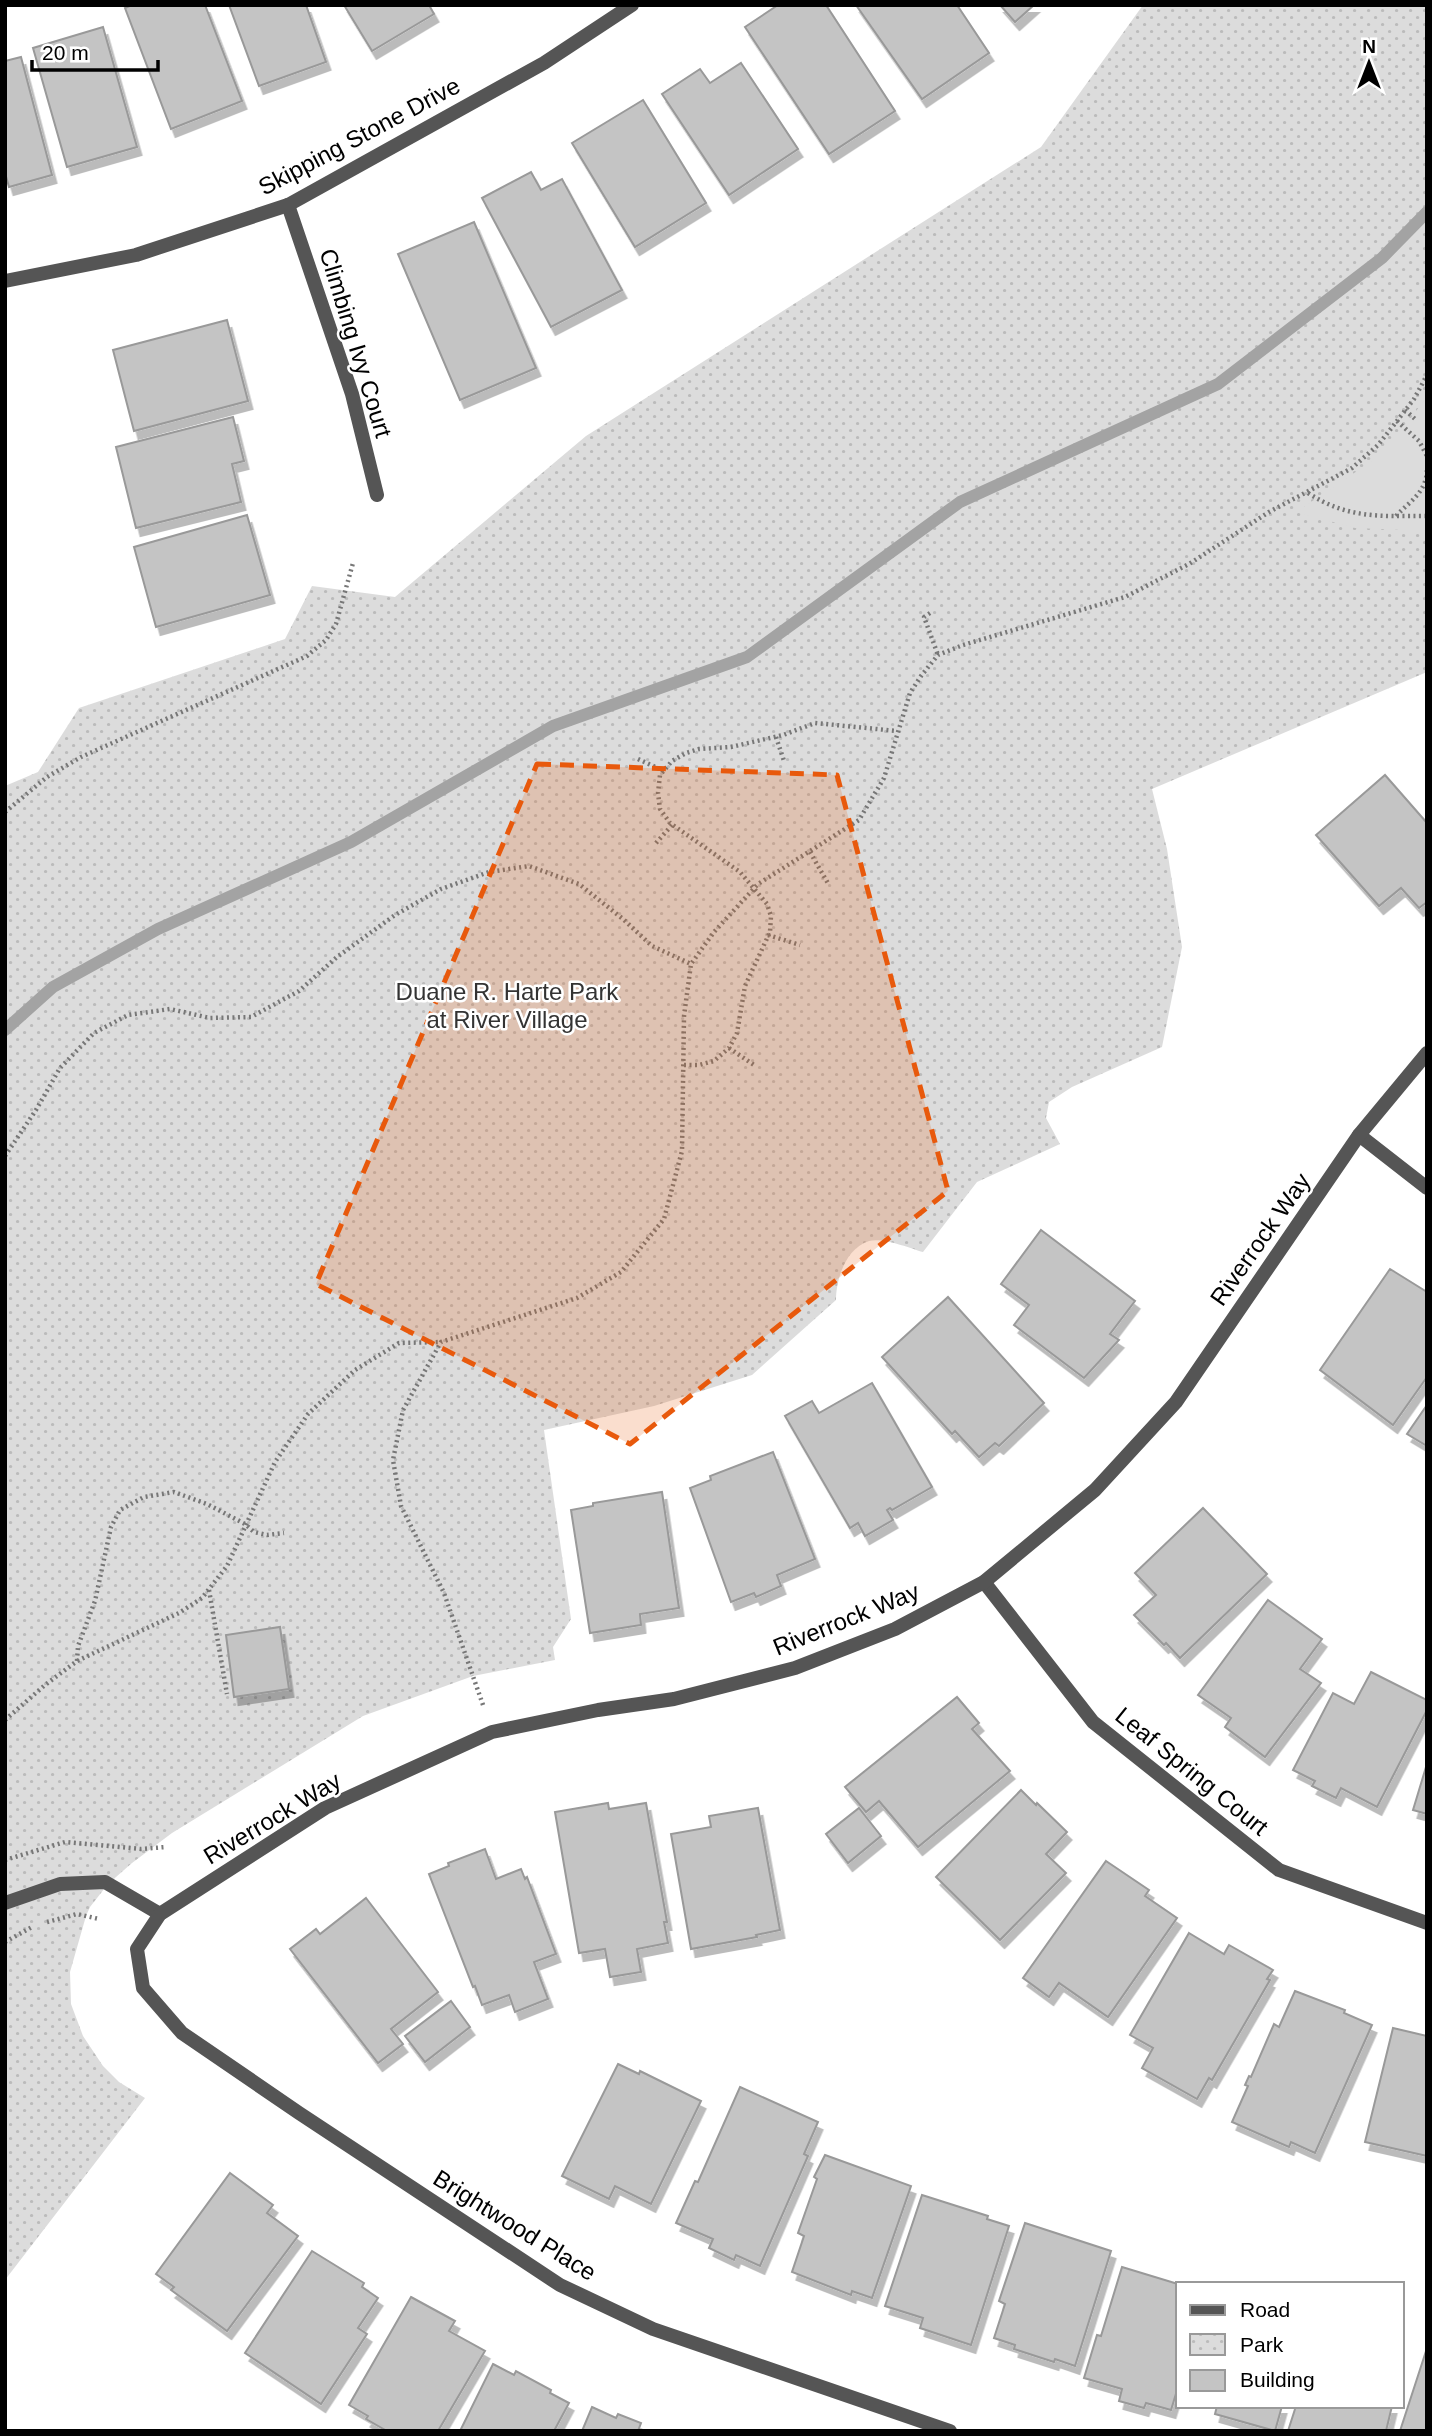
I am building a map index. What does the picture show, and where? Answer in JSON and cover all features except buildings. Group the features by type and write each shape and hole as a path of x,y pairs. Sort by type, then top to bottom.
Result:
{"street":[{"name":"Skipping Stone Drive","path":"5,281 135,255 288,205 544,63 632,5"},
{"name":"Climbing Ivy Court","path":"288,205 352,394 377,495"},
{"name":"Riverrock Way","path":"143,1988 137,1948 160,1914 325,1808 492,1732 598,1710 674,1699 795,1668 895,1629 984,1582 1094,1490 1176,1402 1359,1135 1427,1053"},
{"path":"1359,1135 1427,1188"},
{"name":"Leaf Spring Court","path":"984,1582 1093,1722 1279,1870 1427,1923"},
{"path":"5,1903 60,1884 105,1882 160,1914"},
{"name":"Brightwood Place","path":"143,1988 182,2033 560,2285 653,2329 950,2431"}],"path":[{"path":"5,1720 77,1661 179,1613 202,1598 228,1566 275,1462 308,1414 355,1370 399,1343 441,1342 577,1298 621,1272 664,1219 682,1151 684,1016 691,964 714,932 755,887 859,820 884,778 909,693 938,655 963,645 1125,597 1189,564 1269,512 1352,468 1378,445 1427,375"},
{"path":"1405,410 1415,419"},
{"path":"1397,421 1419,441 1427,456"},
{"path":"1396,516 1419,496 1427,470"},
{"path":"1308,493 1334,509 1368,516 1427,516"},
{"path":"5,812 47,777 81,757 307,656 326,640 336,624 353,562"},
{"path":"930,613 924,617 938,655"},
{"path":"684,1065 699,1065 714,1060 729,1048 737,1033 745,986 768,935 771,916 767,904 740,872 672,825 660,809 657,793 660,775 672,761 686,753 776,737 815,723 897,731"},
{"path":"776,737 783,761"},
{"path":"638,759 664,771"},
{"path":"656,843 672,825"},
{"path":"810,852 829,885"},
{"path":"5,1156 60,1068 94,1033 128,1015 170,1009 209,1018 251,1017 299,992 337,957 395,915 441,889 489,872 529,866 579,884 652,946 691,964"},
{"path":"768,935 800,945"},
{"path":"729,1048 754,1065"},
{"path":"441,1342 403,1410 393,1460 401,1506 444,1593 492,1732"},
{"path":"77,1661 78,1646 95,1601 111,1527 120,1510 144,1496 174,1492 207,1504 245,1524 254,1532 267,1535 284,1534"},
{"path":"209,1589 228,1694"},
{"path":"5,1860 65,1842 141,1849 166,1847"},
{"path":"45,1923 77,1914 99,1919"},
{"path":"5,1942 35,1926"}],"highlighted area":[{"path":"537,764 837,775 948,1191 630,1444 316,1284"}],"green space":[{"name":"Duane R. Harte Park at River Village","path":"1143,5 1427,5 1427,672 1152,789 1167,849 1182,947 1162,1047 1072,1087 1049,1102 1046,1118 1060,1144 977,1182 923,1252 881,1240 869,1241 854,1250 840,1274 836,1300 752,1375 654,1406 544,1430 571,1619 553,1647 555,1660 473,1676 363,1716 172,1833 108,1884 86,1916 70,1972 71,2004 83,2036 103,2066 119,2082 145,2098 5,2280 5,786 38,772 79,708 285,639 312,586 395,597 586,436 1041,147"},
{"path":"1427,396 1427,531 1355,528 1296,512 1387,451"}],"waterway":[{"path":"5,1030 53,987 158,929 351,842 553,726 747,657 960,502 1218,384 1382,258 1427,212"}]}
